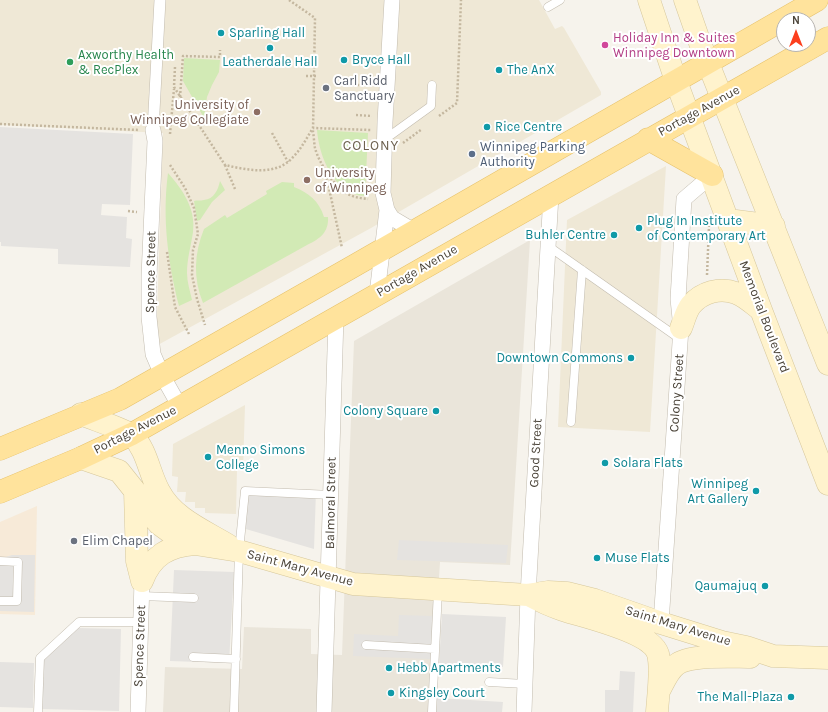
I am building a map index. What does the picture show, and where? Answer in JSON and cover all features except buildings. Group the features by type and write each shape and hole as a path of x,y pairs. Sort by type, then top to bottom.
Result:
{"main road":[{"path":"649,0 676,81"},
{"path":"685,0 700,43 828,364"},
{"path":"0,449 120,399 817,0"},
{"name":"Portage Avenue","path":"0,492 132,434 648,139 828,38"},
{"name":"Memorial Boulevard","path":"676,81 712,175 718,221 761,310 828,484"},
{"path":"648,139 712,175"},
{"path":"718,221 774,226"},
{"path":"680,333 690,306 698,298 710,292 720,290 736,293 761,310"},
{"path":"81,414 132,434"},
{"name":"Saint Mary Avenue","path":"132,434 145,456 159,492 168,504 186,521 240,551"},
{"name":"Saint Mary Avenue","path":"80,458 119,471 152,516 165,529 183,540 195,544 240,551 353,584 528,594 548,592 567,594 595,600 661,624 722,642 746,647 773,656 828,658"},
{"path":"135,491 137,561 142,588"},
{"path":"142,588 146,570 160,555 171,548 181,545 195,544"},
{"name":"Saint Mary Avenue","path":"528,594 550,606 630,631 649,642 657,653 659,662 657,702"},
{"path":"657,702 669,672 681,661 698,658 773,656"}],"street":[{"path":"153,130 160,0"},
{"path":"392,0 382,192 387,210 392,218 414,231"},
{"name":"Spence Street","path":"153,130 155,141 149,276 149,304 153,354 162,375 180,407"},
{"name":"Colony Street","path":"661,624 680,333 678,299 684,199 712,175"},
{"name":"Good Street","path":"524,712 528,594 551,195"},
{"path":"377,294 387,210"},
{"name":"Balmoral Street","path":"324,712 336,317"},
{"name":"Spence Street","path":"138,712 142,588"}],"lane":[{"path":"548,7 560,0"},
{"path":"384,140 431,106 432,85"},
{"path":"548,246 582,270 680,333"},
{"path":"571,422 582,270"},
{"path":"234,712 240,551 245,491 331,495"},
{"path":"0,562 18,562 18,601 0,601"},
{"path":"142,588 194,598"},
{"path":"432,712 439,589"},
{"path":"38,712 40,658 79,622 141,622"},
{"path":"366,645 435,649"},
{"path":"194,657 236,659"},
{"path":"489,682 525,684"}],"path":[{"path":"289,0 315,18 313,128 315,149 325,169 336,185 345,193 359,198 368,199"},
{"path":"439,116 457,103 461,0"},
{"path":"180,97 183,56 220,57 220,50"},
{"path":"170,138 174,101 175,67"},
{"path":"306,76 318,76"},
{"path":"358,84 374,86"},
{"path":"174,87 224,165 235,189"},
{"path":"356,115 367,116"},
{"path":"0,124 153,130"},
{"path":"403,143 427,125"},
{"path":"313,128 372,130"},
{"path":"224,165 246,169 274,169 288,162 297,153 313,128"},
{"path":"272,133 288,162"},
{"path":"167,168 167,161 185,188 194,208 198,234 193,255 192,275 197,299 205,325"},
{"path":"325,169 342,248"},
{"path":"128,211 137,212"},
{"path":"710,292 707,287 718,221"},
{"path":"167,248 175,307 188,334"}],"shaded area":[{"name":"University of Winnipeg","path":"0,0 539,0 555,29 562,26 564,28 601,92 601,95 371,228 156,346 163,133 0,125"},
{"path":"0,127 133,134 130,205 102,204 101,215 127,217 126,238 132,239 130,267 58,264 58,249 1,246"},
{"path":"666,166 650,432 558,427 567,220"},
{"path":"530,240 510,565 440,562 430,712 163,712 165,667 242,669 244,627 311,629 311,654 342,655 354,341"},
{"name":"Menno Simons College","path":"245,405 243,470 237,470 236,514 205,513 205,508 195,508 195,502 185,502 186,492 177,492 178,477 172,476 173,444"},
{"path":"241,488 316,491 314,549 239,527"},
{"path":"37,506 35,615 0,614 0,522"},
{"path":"399,540 508,545 506,563 397,560"},
{"path":"12,555 35,555 34,612 0,611 0,559"},
{"path":"174,570 234,572 229,663 170,661"},
{"path":"442,614 506,617 503,667 439,664"},
{"path":"399,615 433,616 431,659 353,656 354,634 398,636"},
{"path":"78,628 121,629 119,711 42,709 44,659"},
{"path":"0,662 34,663 33,708 0,707"},
{"path":"620,671 635,672 633,712 605,712 605,690 619,690"},
{"path":"437,698 503,702 502,712 436,712"}],"green space":[{"path":"184,58 220,60 219,72 207,97 204,118 183,81"},
{"path":"317,130 368,133 365,196 354,194 337,182 325,162 318,140"},
{"path":"168,173 179,186 187,200 192,215 193,224 187,273 192,300 179,306 167,240 166,190"},
{"path":"220,181 225,190 212,202 200,220 197,221 194,201 207,199 213,196 217,191"},
{"path":"282,182 294,183 294,187 313,198 322,211 324,217 328,217 325,231 316,240 203,303 196,275 196,266 198,248 204,229 225,215 227,218 267,194 266,191"}],"place":[{"name":"Sparling Hall","path":"221,33"},
{"name":"Holiday Inn & Suites Winnipeg Downtown","path":"605,45"},
{"name":"Leatherdale Hall","path":"270,48"},
{"name":"Bryce Hall","path":"344,60"},
{"name":"Axworthy Health & RecPlex","path":"70,62"},
{"name":"The AnX","path":"499,70"},
{"name":"Carl Ridd Sanctuary","path":"326,88"},
{"name":"University of Winnipeg Collegiate","path":"257,112"},
{"name":"Rice Centre","path":"487,127"},
{"name":"Winnipeg Parking Authority","path":"472,154"},
{"name":"University of Winnipeg","path":"307,180"},
{"name":"Plug In Institute of Contemporary Art","path":"639,228"},
{"name":"Buhler Centre","path":"614,235"},
{"name":"Downtown Commons","path":"631,358"},
{"name":"Colony Square","path":"436,411"},
{"name":"Menno Simons College","path":"208,457"},
{"name":"Solara Flats","path":"605,463"},
{"name":"Winnipeg Art Gallery","path":"756,491"},
{"name":"Elim Chapel","path":"74,541"},
{"name":"Muse Flats","path":"597,558"},
{"name":"Qaumajuq","path":"765,586"},
{"name":"Hebb Apartments","path":"389,668"},
{"name":"Kingsley Court","path":"391,693"},
{"name":"The Mall-Plaza","path":"791,697"}],"district":[{"name":"COLONY","path":"371,146"}]}
